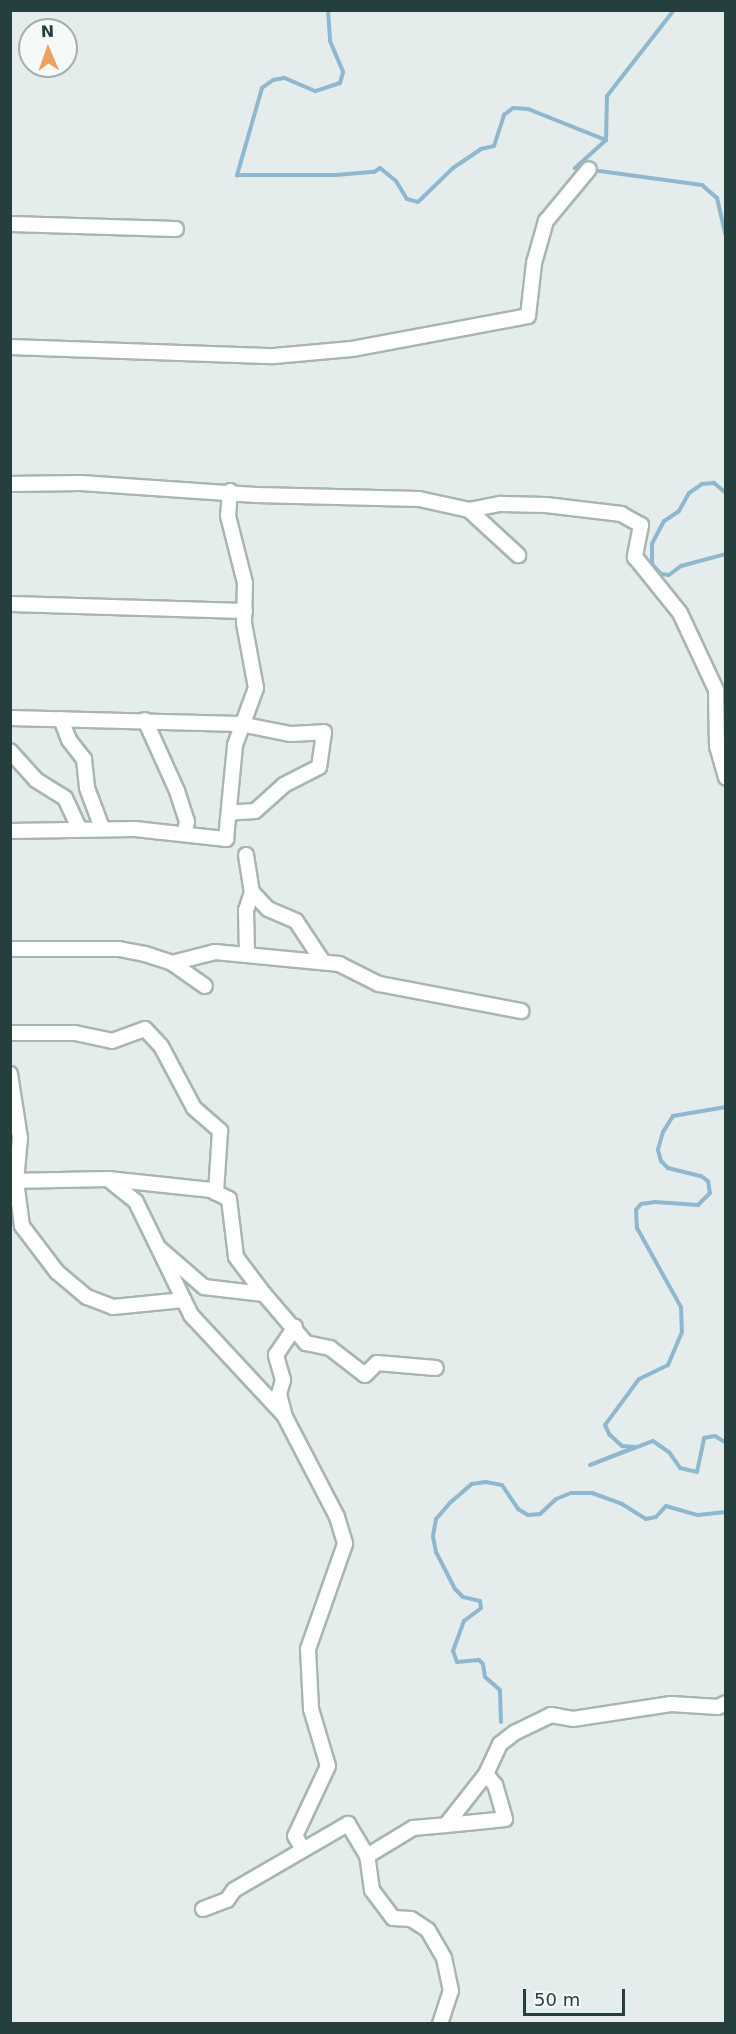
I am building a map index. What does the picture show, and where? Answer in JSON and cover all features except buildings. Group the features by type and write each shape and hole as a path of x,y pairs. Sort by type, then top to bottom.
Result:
{"street":[{"path":"10,347 274,356 352,349 528,316 534,263 546,221 589,169"},
{"path":"10,224 176,230"},
{"path":"10,484 81,483 230,490 267,496 419,499 469,510 501,504 546,505 621,514 641,525 635,557 680,613 716,690 717,746 726,778"},
{"path":"10,831 102,828 185,832 226,838 240,724 253,704 256,688 245,611 245,583 228,516 230,490"},
{"path":"469,510 518,555"},
{"path":"10,604 245,611"},
{"path":"10,718 240,724 291,734 324,732 319,767 284,785 255,811 230,813"},
{"path":"61,719 69,740 84,759 87,788 102,828"},
{"path":"145,720 177,791 187,821 185,832"},
{"path":"10,751 36,780 65,798 80,828"},
{"path":"246,855 252,892 246,910 246,954"},
{"path":"252,892 268,909 296,921 323,962"},
{"path":"10,949 119,949 172,963 204,986"},
{"path":"172,963 215,952 339,964 379,984 521,1011"},
{"path":"10,1033 75,1033 112,1041 145,1029 161,1046 194,1108 220,1131 216,1193"},
{"path":"10,1074 20,1138 13,1181 22,1226 57,1272 87,1297 113,1307 184,1300"},
{"path":"108,1179 136,1203 184,1300 207,1335 284,1415"},
{"path":"13,1181 108,1179 216,1193 229,1199 236,1257 306,1343 330,1348 365,1375 377,1363 436,1368"},
{"path":"159,1248 204,1287 264,1294"},
{"path":"295,1327 276,1355 283,1380 279,1394 284,1415 337,1516 345,1544 308,1649 311,1709 328,1766 295,1836 303,1848"},
{"path":"446,1825 486,1774 500,1744 514,1732 551,1715 573,1719 671,1704 718,1707 726,1703"},
{"path":"367,1856 413,1828 505,1819 495,1785 486,1774"},
{"path":"203,1910 227,1900 234,1890 348,1824 367,1856 372,1890 393,1918 411,1919 428,1930 444,1958 451,1991 440,2024"}],"waterway":[{"path":"328,10 330,41 343,72 340,83 315,91 284,78 273,80 262,88 237,175 336,175 374,172 380,168 396,181 407,199 418,202 453,168 481,149 494,146 504,115 513,108 528,109 606,140 575,168 584,169"},
{"path":"606,140 607,96 674,10"},
{"path":"592,170 702,185 717,198 726,236"},
{"path":"726,493 714,483 702,484 689,493 679,511 664,521 652,544 652,564 661,574 669,575 681,566 726,554"},
{"path":"726,1107 673,1116 663,1132 658,1150 661,1161 668,1168 701,1176 708,1181 710,1193 698,1205 655,1202 641,1204 636,1210 637,1228 681,1307 682,1332 668,1365 639,1379 605,1425 609,1434 622,1446 635,1447 590,1465 653,1441 669,1452 680,1468 697,1472 704,1438 715,1436 726,1443"},
{"path":"501,1722 500,1690 485,1677 483,1664 479,1660 457,1662 453,1651 464,1621 481,1608 480,1601 463,1597 455,1589 436,1552 433,1536 436,1519 451,1502 472,1484 486,1482 502,1485 518,1509 528,1515 540,1514 556,1499 571,1493 592,1493 622,1504 646,1519 656,1517 666,1506 698,1515 726,1512"}]}
